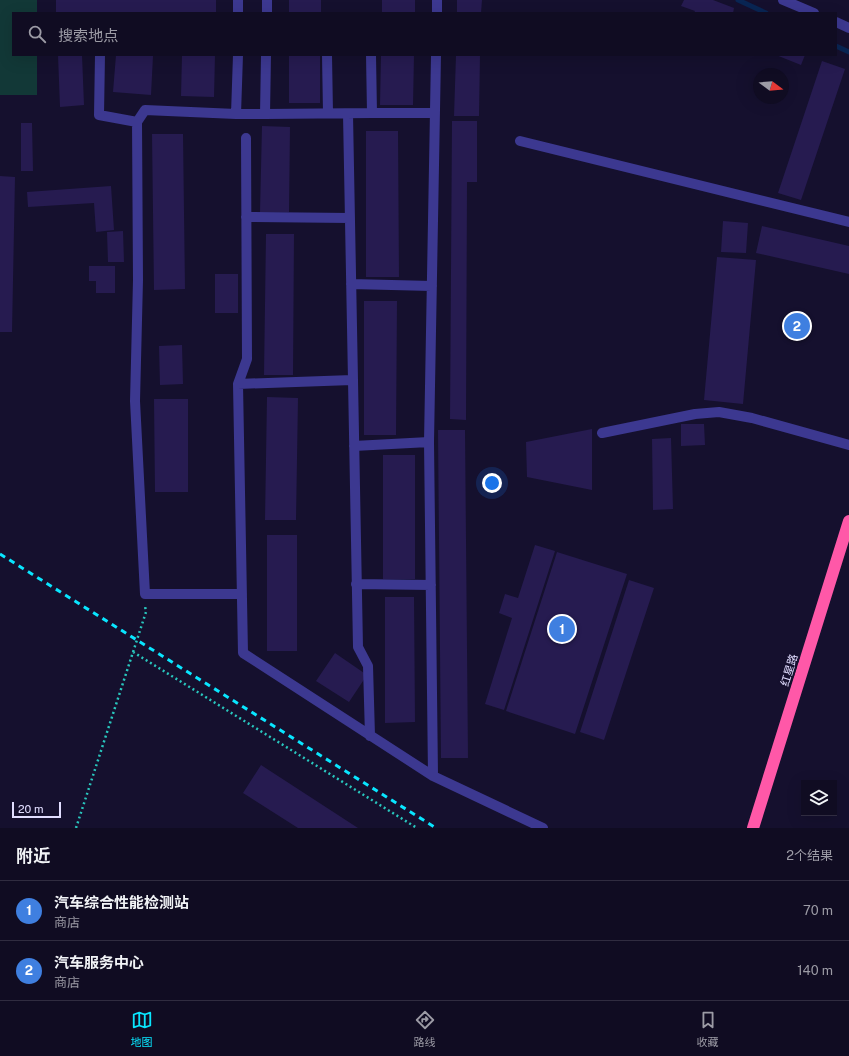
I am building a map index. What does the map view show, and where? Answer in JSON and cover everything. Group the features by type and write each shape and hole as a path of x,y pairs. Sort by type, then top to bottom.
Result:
{"highway":[{"name":"红星路","path":"753,828 849,521"}],"street":[{"path":"238,0 238,12"},
{"path":"267,0 267,12"},
{"path":"437,0 437,12"},
{"path":"783,0 812,12"},
{"path":"837,22 849,28"},
{"path":"100,56 99,115 137,122"},
{"path":"236,114 238,56"},
{"path":"265,114 266,56"},
{"path":"327,56 328,113"},
{"path":"371,56 372,113"},
{"path":"433,776 429,442 436,56"},
{"path":"242,594 145,594 135,401 138,280 137,122 145,110 236,114 435,113"},
{"path":"348,114 358,647 368,666 370,736"},
{"path":"246,138 247,359 238,384 243,653 433,776 542,828"},
{"path":"520,141 849,222"},
{"path":"246,217 350,218"},
{"path":"351,284 432,286"},
{"path":"238,384 352,380"},
{"path":"602,433 695,414 719,412 752,418 849,445"},
{"path":"354,446 429,442"},
{"path":"356,584 431,585"}],"path":[{"path":"76,828 146,612 145,594"},
{"path":"133,652 417,828"}],"green space":[{"path":"0,0 37,0 37,12 12,12 12,56 37,56 37,95 0,95"}],"building":[{"path":"56,0 216,0 216,12 56,12"},
{"path":"289,0 321,0 321,12 289,12"},
{"path":"382,0 415,0 415,12 382,12"},
{"path":"457,0 482,0 481,12 457,12"},
{"path":"684,0 713,0 734,8 733,12 694,12 681,6"},
{"path":"58,56 82,56 84,105 60,107"},
{"path":"116,56 153,56 151,95 113,92"},
{"path":"182,56 215,56 214,97 181,96"},
{"path":"289,56 320,56 320,103 289,103"},
{"path":"381,56 414,56 413,105 380,105"},
{"path":"456,56 480,56 479,116 454,116"},
{"path":"778,56 805,56 801,65"},
{"path":"822,61 845,69 801,200 778,193"},
{"path":"452,121 477,121 477,182 467,182 466,420 450,419"},
{"path":"21,123 32,123 33,171 21,171"},
{"path":"262,126 290,127 289,212 260,212"},
{"path":"366,131 398,131 399,277 366,277"},
{"path":"152,134 183,134 185,289 154,290"},
{"path":"0,176 15,177 12,332 0,332"},
{"path":"111,186 114,230 96,232 94,203 28,207 27,192"},
{"path":"723,221 748,223 746,253 721,252"},
{"path":"762,226 849,246 849,274 756,253"},
{"path":"123,231 124,262 108,262 107,232"},
{"path":"266,234 294,234 293,375 264,375"},
{"path":"717,257 756,260 743,404 704,400"},
{"path":"89,266 115,266 115,293 96,293 96,281 89,281"},
{"path":"215,274 238,274 238,313 215,313"},
{"path":"364,301 397,301 396,435 364,435"},
{"path":"182,345 183,384 160,385 159,346"},
{"path":"267,397 298,398 296,520 265,520"},
{"path":"154,399 188,399 188,492 155,492"},
{"path":"681,424 704,424 705,445 681,446"},
{"path":"592,429 592,490 527,477 526,442"},
{"path":"438,430 465,430 468,758 441,758"},
{"path":"671,438 673,509 653,510 652,439"},
{"path":"383,455 415,455 415,579 383,579"},
{"path":"267,535 297,535 297,651 267,651"},
{"path":"535,545 555,551 504,710 485,704 512,618 499,613 505,594 518,598"},
{"path":"557,552 627,574 575,734 506,711"},
{"path":"629,580 654,588 604,740 580,732"},
{"path":"385,597 414,597 415,722 385,723"},
{"path":"335,653 367,675 349,702 316,681"},
{"path":"261,765 358,828 298,828 243,793"}],"waterway":[{"path":"738,0 764,12"},
{"path":"837,46 849,52"}],"railway":[{"path":"0,554 436,828"}],"place":[{"name":"汽车服务中心","path":"797,326"},
{"name":"汽车综合性能检测站","path":"562,629"}]}
